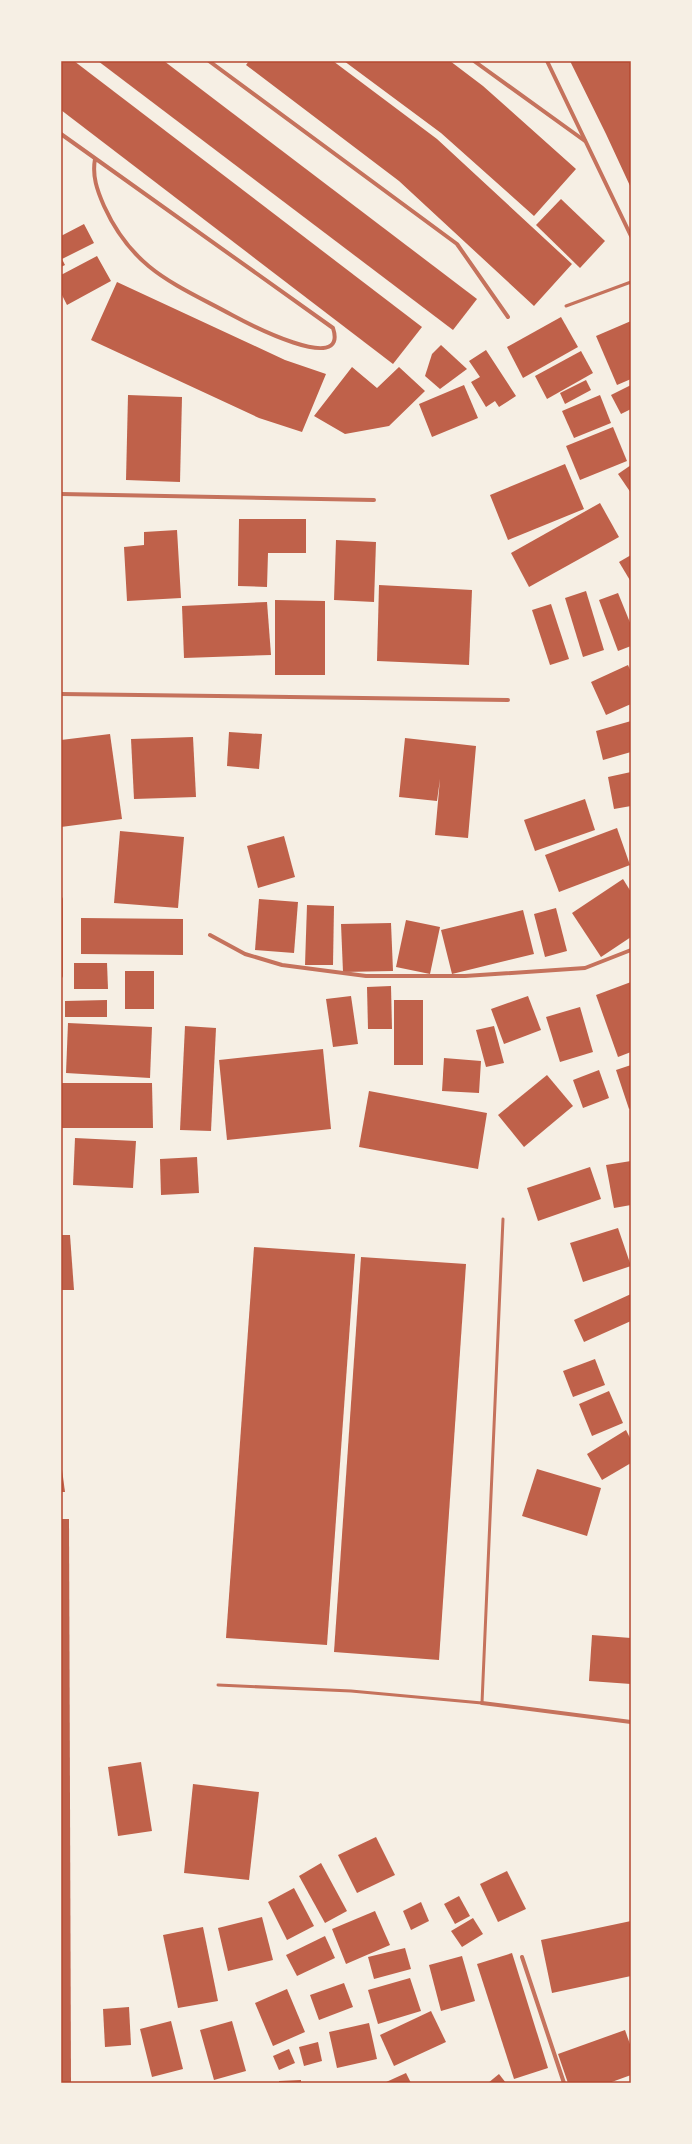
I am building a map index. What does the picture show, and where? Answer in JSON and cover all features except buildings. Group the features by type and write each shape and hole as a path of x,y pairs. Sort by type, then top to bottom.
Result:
{"street":[{"path":"209,61 457,244 508,317"},
{"path":"474,61 586,142"},
{"path":"547,61 629,226 631,236"},
{"path":"61,134 333,328 334,338 332,345 327,348 314,348 280,337 256,327 158,275 131,251 111,221 92,173 95,159"},
{"path":"61,494 374,500"},
{"path":"61,694 508,700"},
{"path":"61,899 61,976"},
{"path":"210,935 245,954 282,965 366,976 465,976 586,968 631,950"},
{"path":"482,1703 631,1722"},
{"path":"522,1957 564,2083"}],"lane":[{"path":"566,306 631,282"},
{"path":"218,1685 352,1691 482,1703 503,1218"}]}
